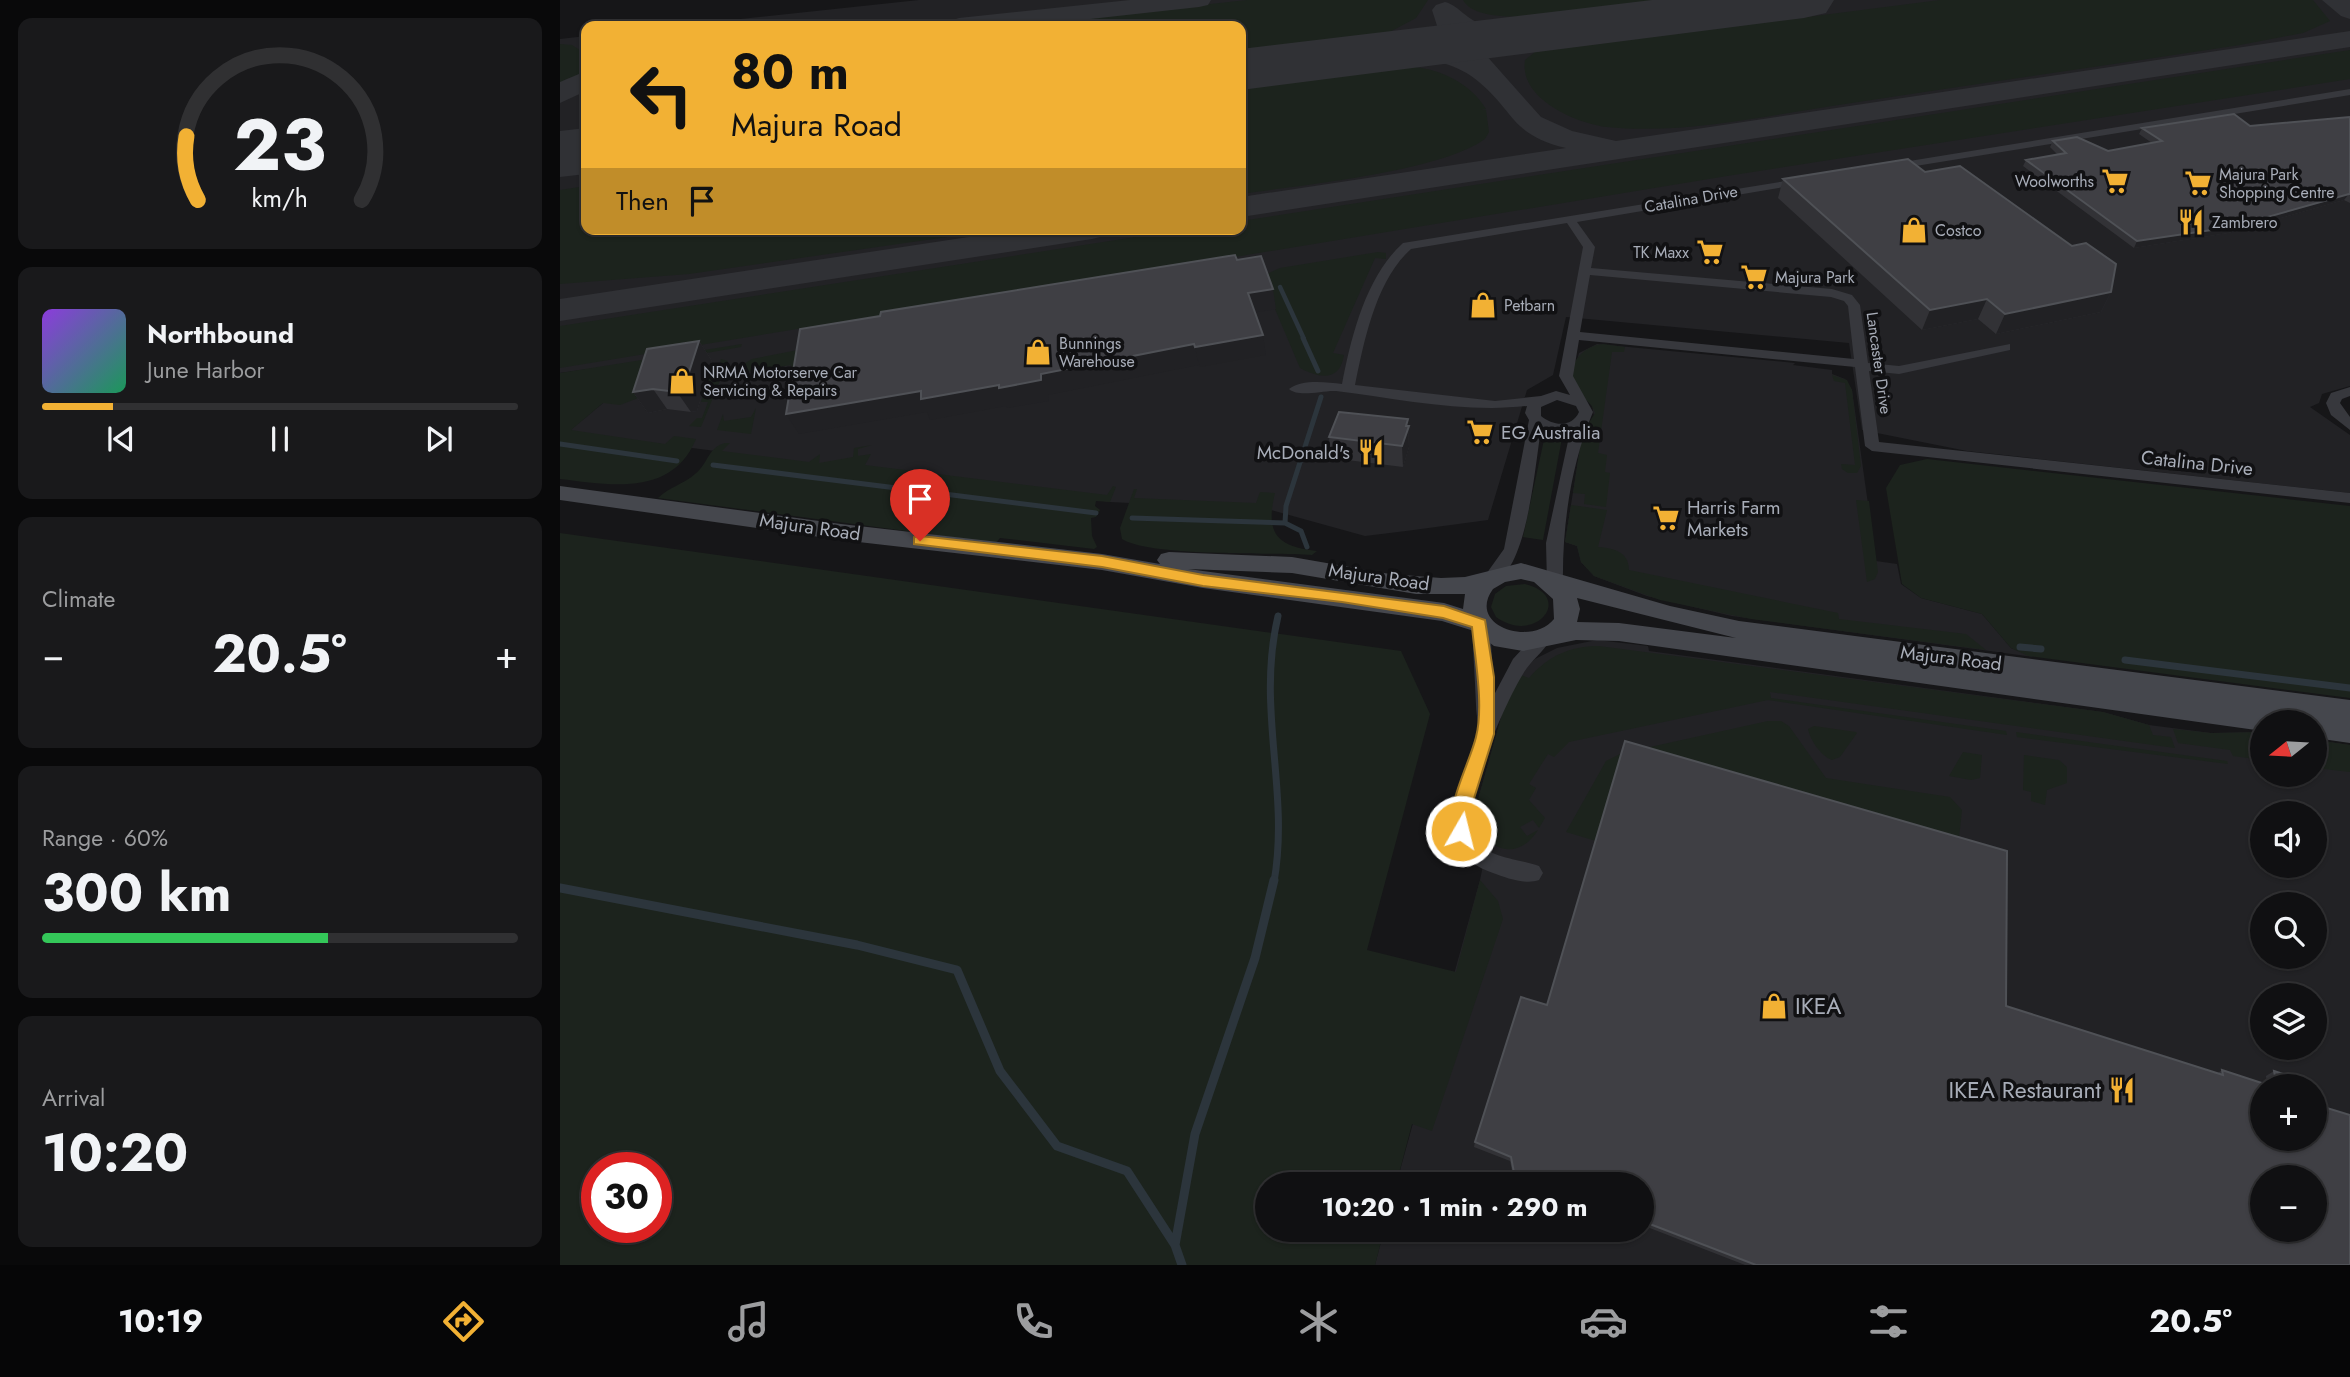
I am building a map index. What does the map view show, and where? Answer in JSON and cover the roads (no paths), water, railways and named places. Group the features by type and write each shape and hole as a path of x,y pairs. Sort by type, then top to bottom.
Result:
{"main road":[{"name":"Majura Road","path":"560,492 841,532 1102,562 1203,580 1444,612 1480,624"},
{"name":"Majura Road","path":"1102,562 1136,558 1278,564 1414,585 1467,584 1490,579"},
{"path":"1509,572 1528,572 1556,583 1568,601 1569,613 1559,630 1544,639 1527,643 1504,640 1480,624 1474,615 1473,601 1490,579 1509,572"},
{"name":"Majura Road","path":"1556,583 1670,615 1739,630 2350,711"},
{"name":"Majura Road","path":"1544,639 1576,631 1619,632 2250,718"},
{"path":"2328,729 2350,732"}],"street":[{"path":"1881,168 2350,92"},
{"name":"Catalina Drive","path":"1348,388 1360,334 1392,261 1401,249 1424,241 1570,220 1814,179"},
{"path":"1556,583 1553,543 1574,438 1582,413 1566,376 1589,245 1570,220"},
{"name":"Lancaster Drive","path":"1585,271 1844,296 1854,304 1872,446"},
{"path":"1573,335 1899,370 2005,347"},
{"path":"1490,579 1512,549 1535,419 1532,408 1566,376"},
{"path":"1296,389 1320,386 1348,388 1495,405 1559,429 1582,413"},
{"path":"2350,391 2339,395 2333,403 2336,412 2350,425"},
{"path":"1495,405 1564,396 1582,413"},
{"name":"Catalina Drive","path":"1872,446 2350,498"},
{"path":"1480,624 1486,677 1486,734"},
{"path":"1532,873 1484,860 1468,846 1461,831 1462,808 1486,734 1514,673 1544,639"}],"waterway":[{"path":"1280,287 1304,339"},
{"path":"1303,338 1318,371"},
{"path":"1285,523 1286,506 1321,397"},
{"path":"560,444 677,461"},
{"path":"713,465 1096,513"},
{"path":"1132,518 1285,523"},
{"path":"1285,523 1301,531 1307,547"},
{"path":"1274,882 1278,815 1270,684 1278,616"},
{"path":"2020,647 2041,649"},
{"path":"2125,660 2350,688"},
{"path":"1175,1245 1195,1134 1255,958 1274,880"},
{"path":"560,888 857,945 957,970 1000,1071 1057,1146 1127,1171 1175,1245"},
{"path":"1175,1245 1182,1265"}],"place":[{"name":"Woolworths","path":"2115,181"},
{"name":"Majura Park Shopping Centre","path":"2198,183"},
{"name":"Zambrero","path":"2191,222"},
{"name":"Costco","path":"1914,230"},
{"name":"TK Maxx","path":"1710,252"},
{"name":"Majura Park","path":"1754,277"},
{"name":"Petbarn","path":"1483,305"},
{"name":"Bunnings Warehouse","path":"1038,352"},
{"name":"NRMA Motorserve Car Servicing & Repairs","path":"682,381"},
{"name":"EG Australia","path":"1480,432"},
{"name":"McDonald's","path":"1371,452"},
{"name":"Harris Farm Markets","path":"1666,518"},
{"name":"IKEA","path":"1774,1006"},
{"name":"IKEA Restaurant","path":"2122,1090"}]}
